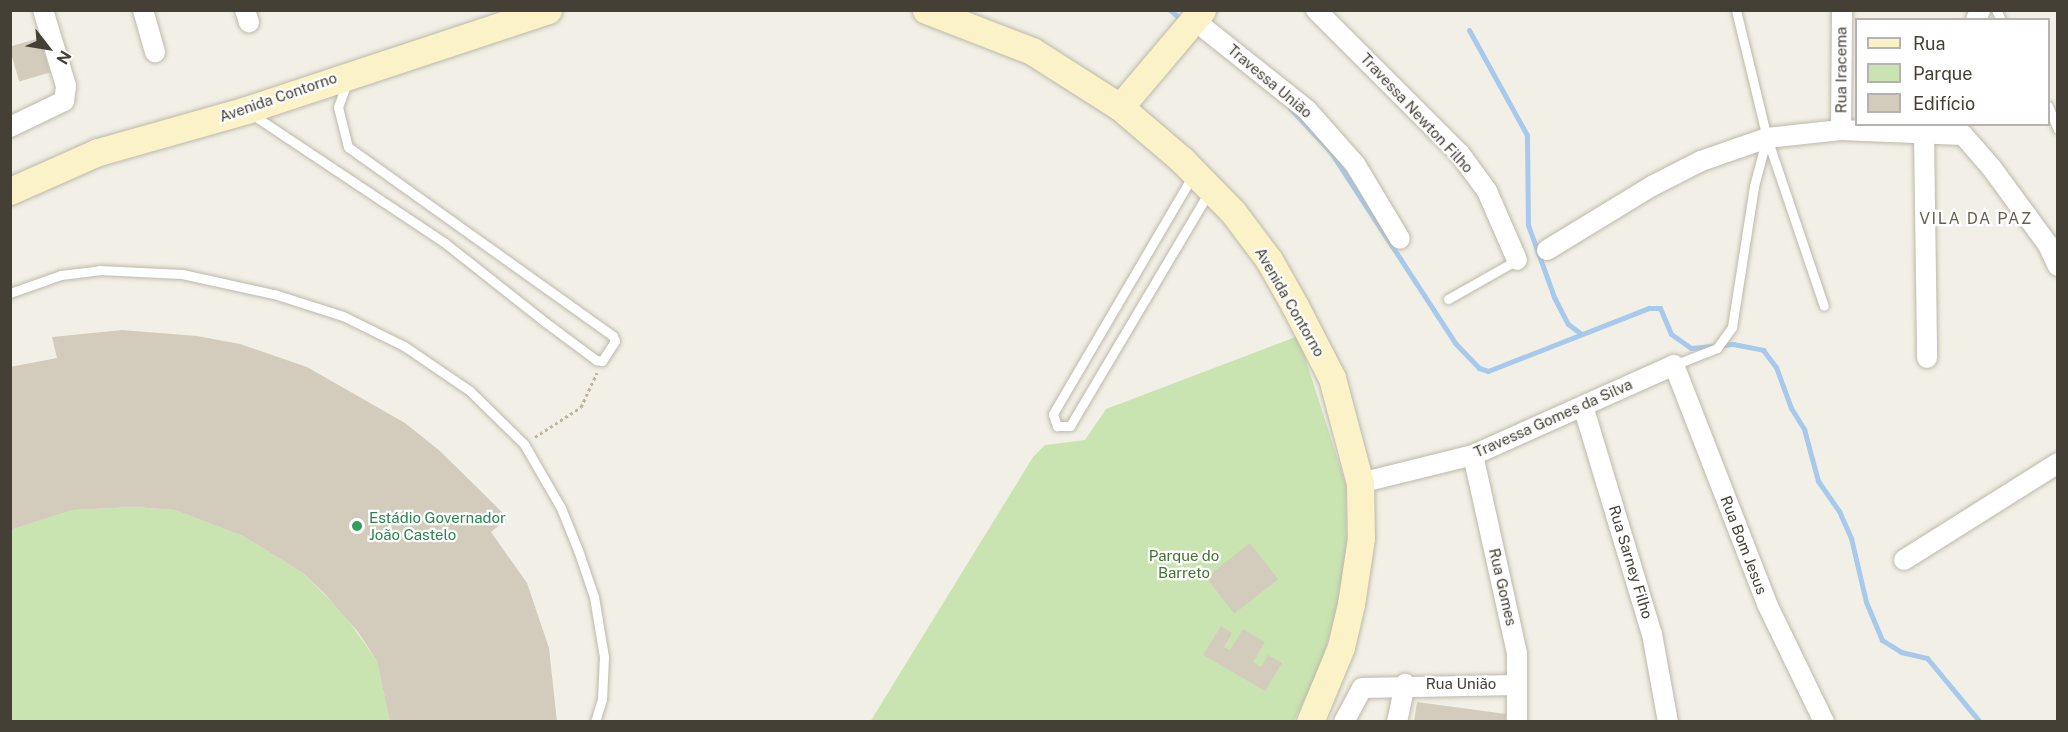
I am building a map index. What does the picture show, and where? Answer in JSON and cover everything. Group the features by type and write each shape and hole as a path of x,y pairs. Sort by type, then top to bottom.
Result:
{"street":[{"path":"10,127 59,106 66,95 43,10"},
{"path":"143,10 155,52"},
{"name":"Avenida Contorno","path":"10,191 98,152 246,110 350,73 548,10"},
{"name":"Avenida Contorno","path":"926,10 1032,51 1120,107 1203,181 1269,260 1332,378 1360,483 1361,538 1352,604 1341,647 1310,722"},
{"name":"Travessa Newton Filho","path":"1316,10 1460,154 1487,191 1517,260"},
{"name":"Rua Iracema","path":"1841,130 1842,10"},
{"path":"1120,107 1192,22"},
{"name":"Travessa União","path":"1192,22 1307,110 1356,164 1400,238"},
{"path":"1547,250 1652,186 1701,161 1767,138 1841,130 1924,134 1963,130 2048,245 2058,266"},
{"path":"1924,134 1927,358"},
{"name":"Travessa Gomes da Silva","path":"1360,483 1473,455 1674,365"},
{"name":"Rua Bom Jesus","path":"1674,365 1767,604 1824,722"},
{"name":"Rua Sarney Filho","path":"1583,406 1652,634 1668,722"},
{"name":"Rua Gomes","path":"1473,455 1512,628 1517,685 1517,722"},
{"path":"1904,560 2058,464"},
{"name":"Rua União","path":"1344,722 1362,688 1405,684 1517,685"},
{"name":"Rua União","path":"1397,722 1405,684"}],"lane":[{"path":"1736,10 1767,138 1824,306"},
{"path":"246,110 445,243 544,322 602,361 615,341 613,336 348,147 338,107 350,73"},
{"path":"2050,109 2058,129"},
{"path":"1674,365 1717,348 1732,327 1754,186 1767,138"},
{"path":"1203,181 1070,426 1057,426 1053,414 1203,181"},
{"path":"1448,299 1517,260"},
{"path":"10,293 61,275 99,270 182,274 274,294 343,316 404,346 470,391 524,444 561,508 594,597 604,657 602,699 595,722"}],"path":[{"path":"524,444 581,407 602,361"}],"green space":[{"name":"Parque do Barreto","path":"1298,336 1346,485 1347,544 1337,609 1320,668 1294,721 870,722 1033,457 1045,445 1085,440 1106,409"},
{"path":"134,507 175,510 243,536 303,573 343,613 377,661 390,721 11,721 10,530 73,510"}],"building":[{"path":"40,38 50,73 19,81 10,47"},
{"name":"Estádio Governador João Castelo","path":"122,330 197,336 240,344 307,367 405,423 440,451 508,518 491,532 527,583 549,648 557,722 390,722 377,661 358,632 325,594 303,573 243,536 175,510 134,507 73,510 10,530 10,367 57,358 52,337"},
{"path":"1250,543 1278,579 1234,614 1206,577"},
{"path":"1221,626 1232,633 1224,647 1230,650 1243,629 1265,642 1253,662 1261,667 1268,655 1282,663 1265,691 1203,655"},
{"path":"1417,702 1506,714 1505,722 1414,722"}],"waterway":[{"path":"1170,10 1183,21"},
{"path":"1469,30 1527,135 1528,225 1554,297 1568,324 1580,333"},
{"path":"1290,108 1330,151 1456,344 1479,368 1488,371 1649,308 1660,308 1671,334 1691,348 1733,344 1763,350 1776,367 1791,408 1804,429 1818,481 1839,511 1851,538 1866,602 1882,640 1901,652 1927,658 1980,722"}],"place":[{"name":"Estádio Governador João Castelo","path":"357,526"}],"district":[{"name":"VILA DA PAZ","path":"1976,219"}]}
